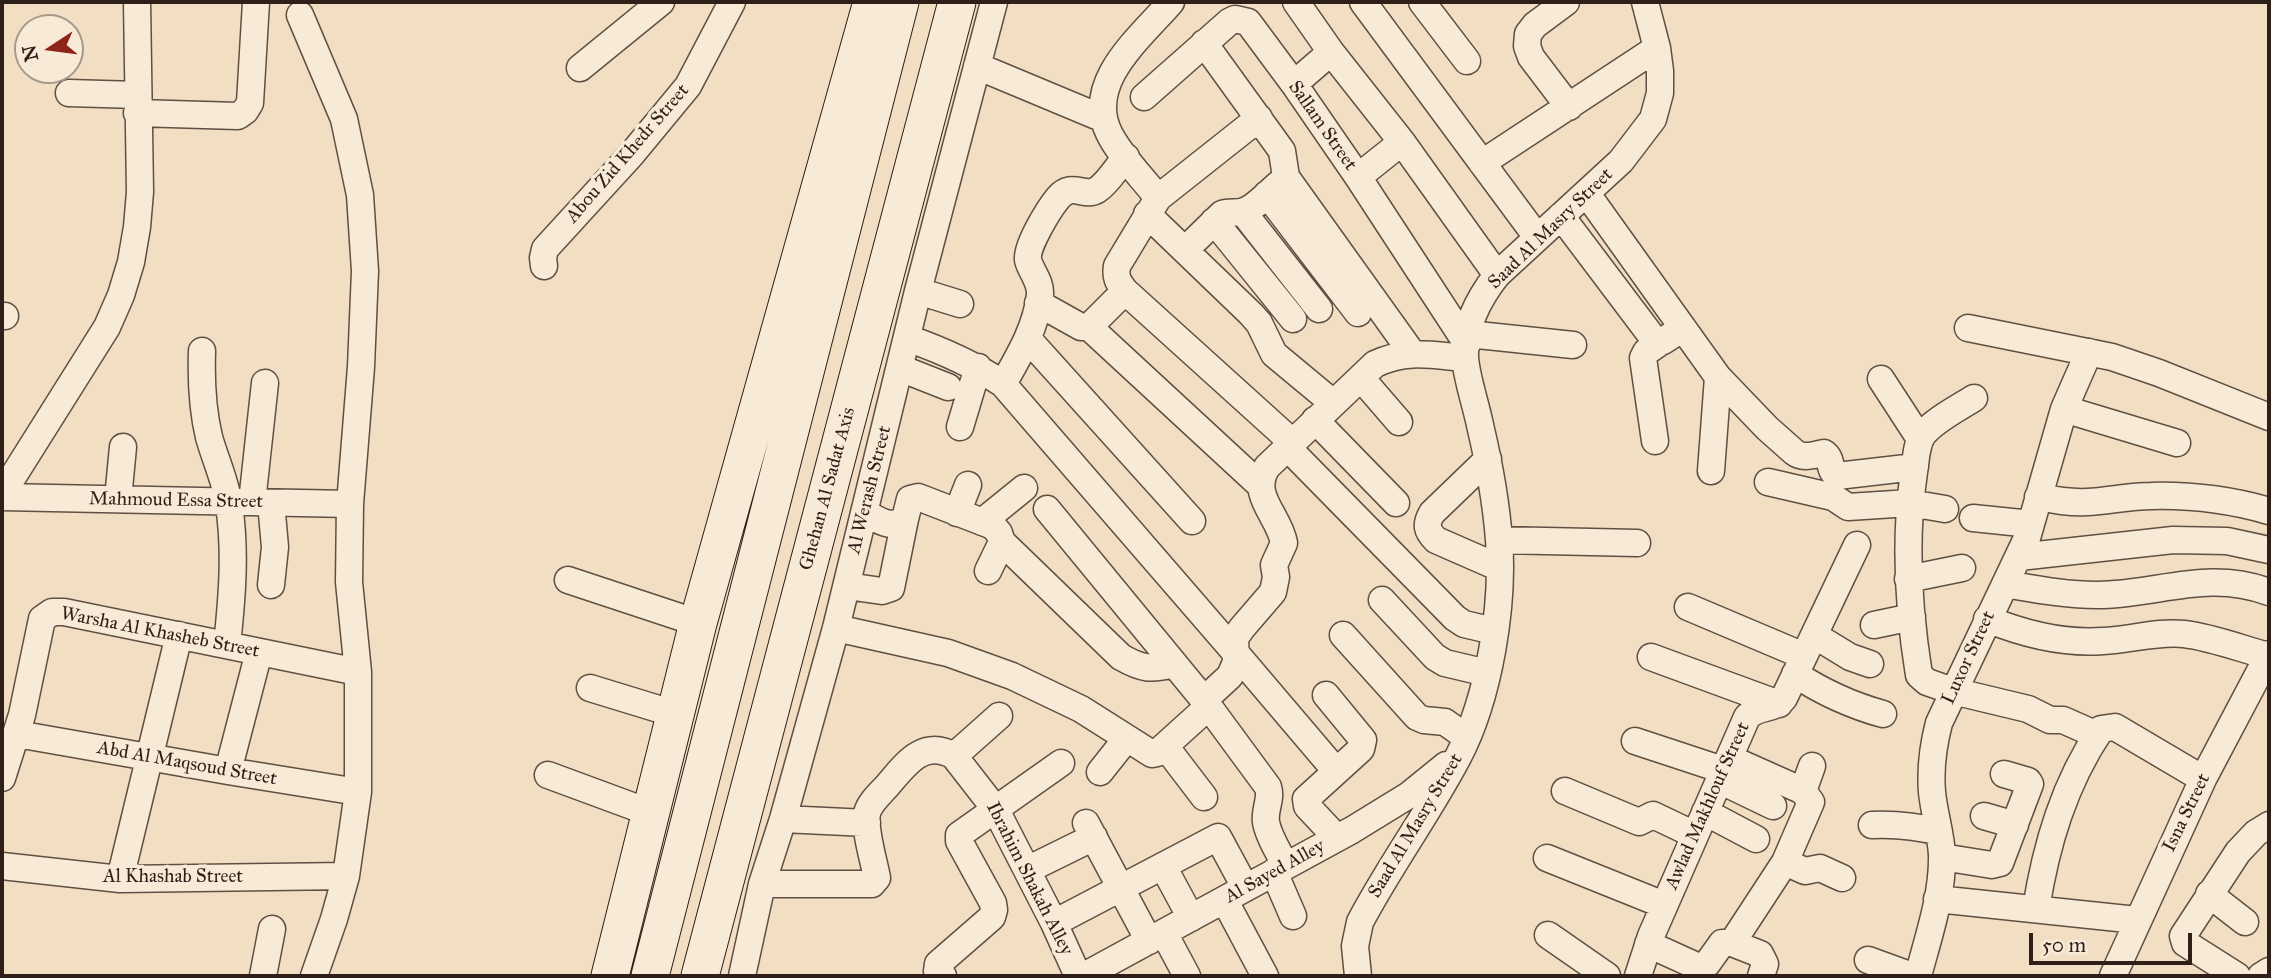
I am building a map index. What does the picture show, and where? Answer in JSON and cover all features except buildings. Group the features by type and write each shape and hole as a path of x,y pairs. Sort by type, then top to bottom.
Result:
{"main road":[{"path":"610,976 698,623 872,2"},
{"path":"650,976 900,2"},
{"name":"Ghehan Al Sadat Axis","path":"700,976 957,2"}],"street":[{"path":"2,495 101,337 121,295 131,261 139,192 137,2"},
{"path":"69,93 238,116 246,111 250,103 257,2"},
{"path":"580,68 661,2"},
{"name":"Abou Zid Khedr Street","path":"544,266 545,249 631,155 688,86 732,2"},
{"name":"Al Werash Street","path":"742,976 762,884 783,819 847,586 918,291 994,2"},
{"path":"1171,2 1110,76 1103,104 1109,133 1126,157 1153,206 1185,250 1259,323 1274,354 1324,411 1396,503"},
{"path":"1296,2 1331,52 1402,142 1497,275"},
{"path":"1363,2 1537,237"},
{"path":"1422,2 1467,61"},
{"path":"1566,2 1535,24 1528,34 1527,46 1531,57 1569,107"},
{"name":"Saad Al Masry Street","path":"1357,976 1355,946 1360,922 1463,746 1487,673 1500,568 1488,459 1466,345 1475,311 1497,275 1621,162 1653,119 1660,93 1657,48 1645,2"},
{"path":"300,15 344,119 360,195 365,271 361,367 350,504 349,582 358,672 358,792 346,876 314,976"},
{"name":"Sallam Street","path":"1144,97 1229,22 1235,19 1248,22 1294,83 1358,177 1466,345"},
{"path":"1185,250 1222,214 1229,211 1243,212 1276,186 1282,151 1205,43"},
{"path":"1482,163 1657,48"},
{"path":"1294,83 1331,52"},
{"path":"977,66 1104,119"},
{"path":"1259,118 1153,206 1117,265 1118,282 1289,444 1455,618 1464,624 1494,631"},
{"path":"1358,177 1402,142"},
{"path":"1003,384 1028,339 1038,303 1039,285 1028,261 1028,252 1058,198 1065,191 1074,189 1088,192 1098,189 1126,157"},
{"path":"1276,186 1358,313"},
{"path":"1276,186 1412,353"},
{"path":"1587,194 1718,376 1758,420 1798,455 1824,453 1834,474 1838,476 1915,467"},
{"path":"1243,212 1318,309"},
{"path":"1561,216 1653,339 1659,343"},
{"path":"1214,221 1293,319"},
{"path":"918,291 960,304"},
{"path":"1089,327 1125,291"},
{"path":"1038,303 1082,327 1089,327 1260,485"},
{"path":"1654,441 1643,358 1646,352 1683,328"},
{"path":"1968,328 2136,364 2269,417"},
{"path":"907,338 952,354 1003,384 1336,771"},
{"path":"1028,339 1192,521"},
{"path":"836,628 948,653 1012,676 1081,709 1152,754 1157,753 1230,676 1236,662 1235,638 1273,593 1276,577 1274,565 1284,542 1263,498 1260,485 1261,476 1267,467 1289,444 1375,364 1393,356 1466,345 1573,345"},
{"path":"202,351 201,390 204,415 275,547 271,585"},
{"name":"Luxor Street","path":"1918,976 1937,899 1940,844 1931,769 1933,745 1953,691 2019,557 2064,409 2088,352"},
{"path":"960,428 978,367"},
{"path":"900,368 948,387"},
{"path":"1710,471 1718,376"},
{"path":"1361,377 1399,422"},
{"path":"1881,379 1920,439"},
{"path":"227,645 232,574 251,502 265,383"},
{"path":"1974,398 1925,432 1920,439 1910,503 1907,545 1908,579 1919,675 1927,682 1953,691 2028,709 2049,720 2063,720 2097,735"},
{"path":"2064,409 2177,443"},
{"path":"118,499 123,447"},
{"path":"1488,459 1432,513 1427,522 1429,533 1436,540 1500,568"},
{"path":"1768,482 1833,497 1848,507 1910,503 1945,509"},
{"path":"957,513 968,485"},
{"path":"982,522 1024,488"},
{"name":"Mahmoud Essa Street","path":"2,495 350,504"},
{"path":"2038,497 2086,502 2150,496 2189,497 2229,501 2269,511"},
{"path":"847,586 882,591 891,588 909,502 914,497 993,526 1002,542 1121,657 1138,666 1156,668 1174,664"},
{"path":"1047,509 1206,703 1268,787 1270,800 1266,822 1293,916"},
{"path":"865,513 889,525 895,525 905,519"},
{"path":"1973,518 2031,524"},
{"path":"1499,540 1637,543"},
{"path":"2019,557 2173,540 2227,541 2269,550"},
{"path":"988,571 1002,542"},
{"path":"1651,657 1779,704 1857,545"},
{"path":"1908,579 1962,568"},
{"path":"568,580 698,623"},
{"path":"2005,584 2096,595 2190,582 2227,583 2269,592"},
{"path":"1421,583 1388,606 1435,657 1445,663 1487,673"},
{"path":"1688,607 1805,655 1850,657 1870,664"},
{"name":"Warsha Al Khasheb Street","path":"2,778 14,718 42,619 52,612 64,612 358,672"},
{"path":"1874,625 1912,617"},
{"path":"1987,619 2032,635 2080,642 2185,634 2269,655"},
{"path":"120,879 179,635"},
{"path":"1343,635 1417,717 1445,722 1463,746"},
{"path":"228,771 259,652"},
{"path":"1805,655 1822,692 1883,714"},
{"name":"Isna Street","path":"2113,976 2203,779 2260,694 2269,655"},
{"path":"590,688 675,714"},
{"path":"1326,695 1363,740 1361,749 1306,799 1307,806 1337,838"},
{"name":"Awlad Makhlouf Street","path":"1638,976 1664,905 1747,717 1759,708 1779,704"},
{"path":"762,884 872,884 877,878 867,823 869,808 911,758 929,750 939,750 954,756 999,716"},
{"name":"Abd Al Maqsoud Street","path":"14,718 150,758 358,792"},
{"path":"2036,909 2043,863 2056,818 2074,775 2101,729 2115,727 2203,779"},
{"path":"1100,772 1127,738"},
{"path":"1635,741 1803,791 1811,802 1785,862 1732,943"},
{"path":"1165,746 1204,797"},
{"name":"Al Sayed Alley","path":"1084,976 1337,838 1409,795 1463,746"},
{"name":"Ibrahim Shakah Alley","path":"954,756 996,810 1078,976"},
{"path":"940,970 994,914 993,903 958,838 961,833 1061,763"},
{"path":"1803,791 1812,766"},
{"path":"1724,769 1773,806"},
{"path":"1872,825 1905,825 1940,844 1996,865 2002,860 2030,785 2028,781 2004,774"},
{"path":"548,775 651,813"},
{"path":"1565,791 1639,822 1653,815 1700,823 1756,839"},
{"path":"1984,816 2015,825"},
{"path":"783,819 867,823"},
{"path":"2237,976 2185,943 2184,931 2238,852 2256,833 2269,825"},
{"path":"1027,870 1090,830 1121,889 1187,976"},
{"path":"1054,923 1218,837 1235,894 1265,976"},
{"path":"1547,858 1664,905"},
{"path":"1785,862 1805,870 1820,868 1842,878"},
{"name":"Al Khashab Street","path":"2,866 120,879 346,876"},
{"path":"1163,866 1191,918"},
{"path":"2209,894 2245,922"},
{"path":"1937,899 2137,920"},
{"path":"263,976 272,929"},
{"path":"1548,935 1607,976"},
{"path":"1648,944 1701,968 1722,943 1732,943 1760,954 1765,964 1760,976"},
{"path":"1868,960 1912,976"},
{"path":"2260,976 2269,971"},
{"path":"1619,976 1625,976"}]}
